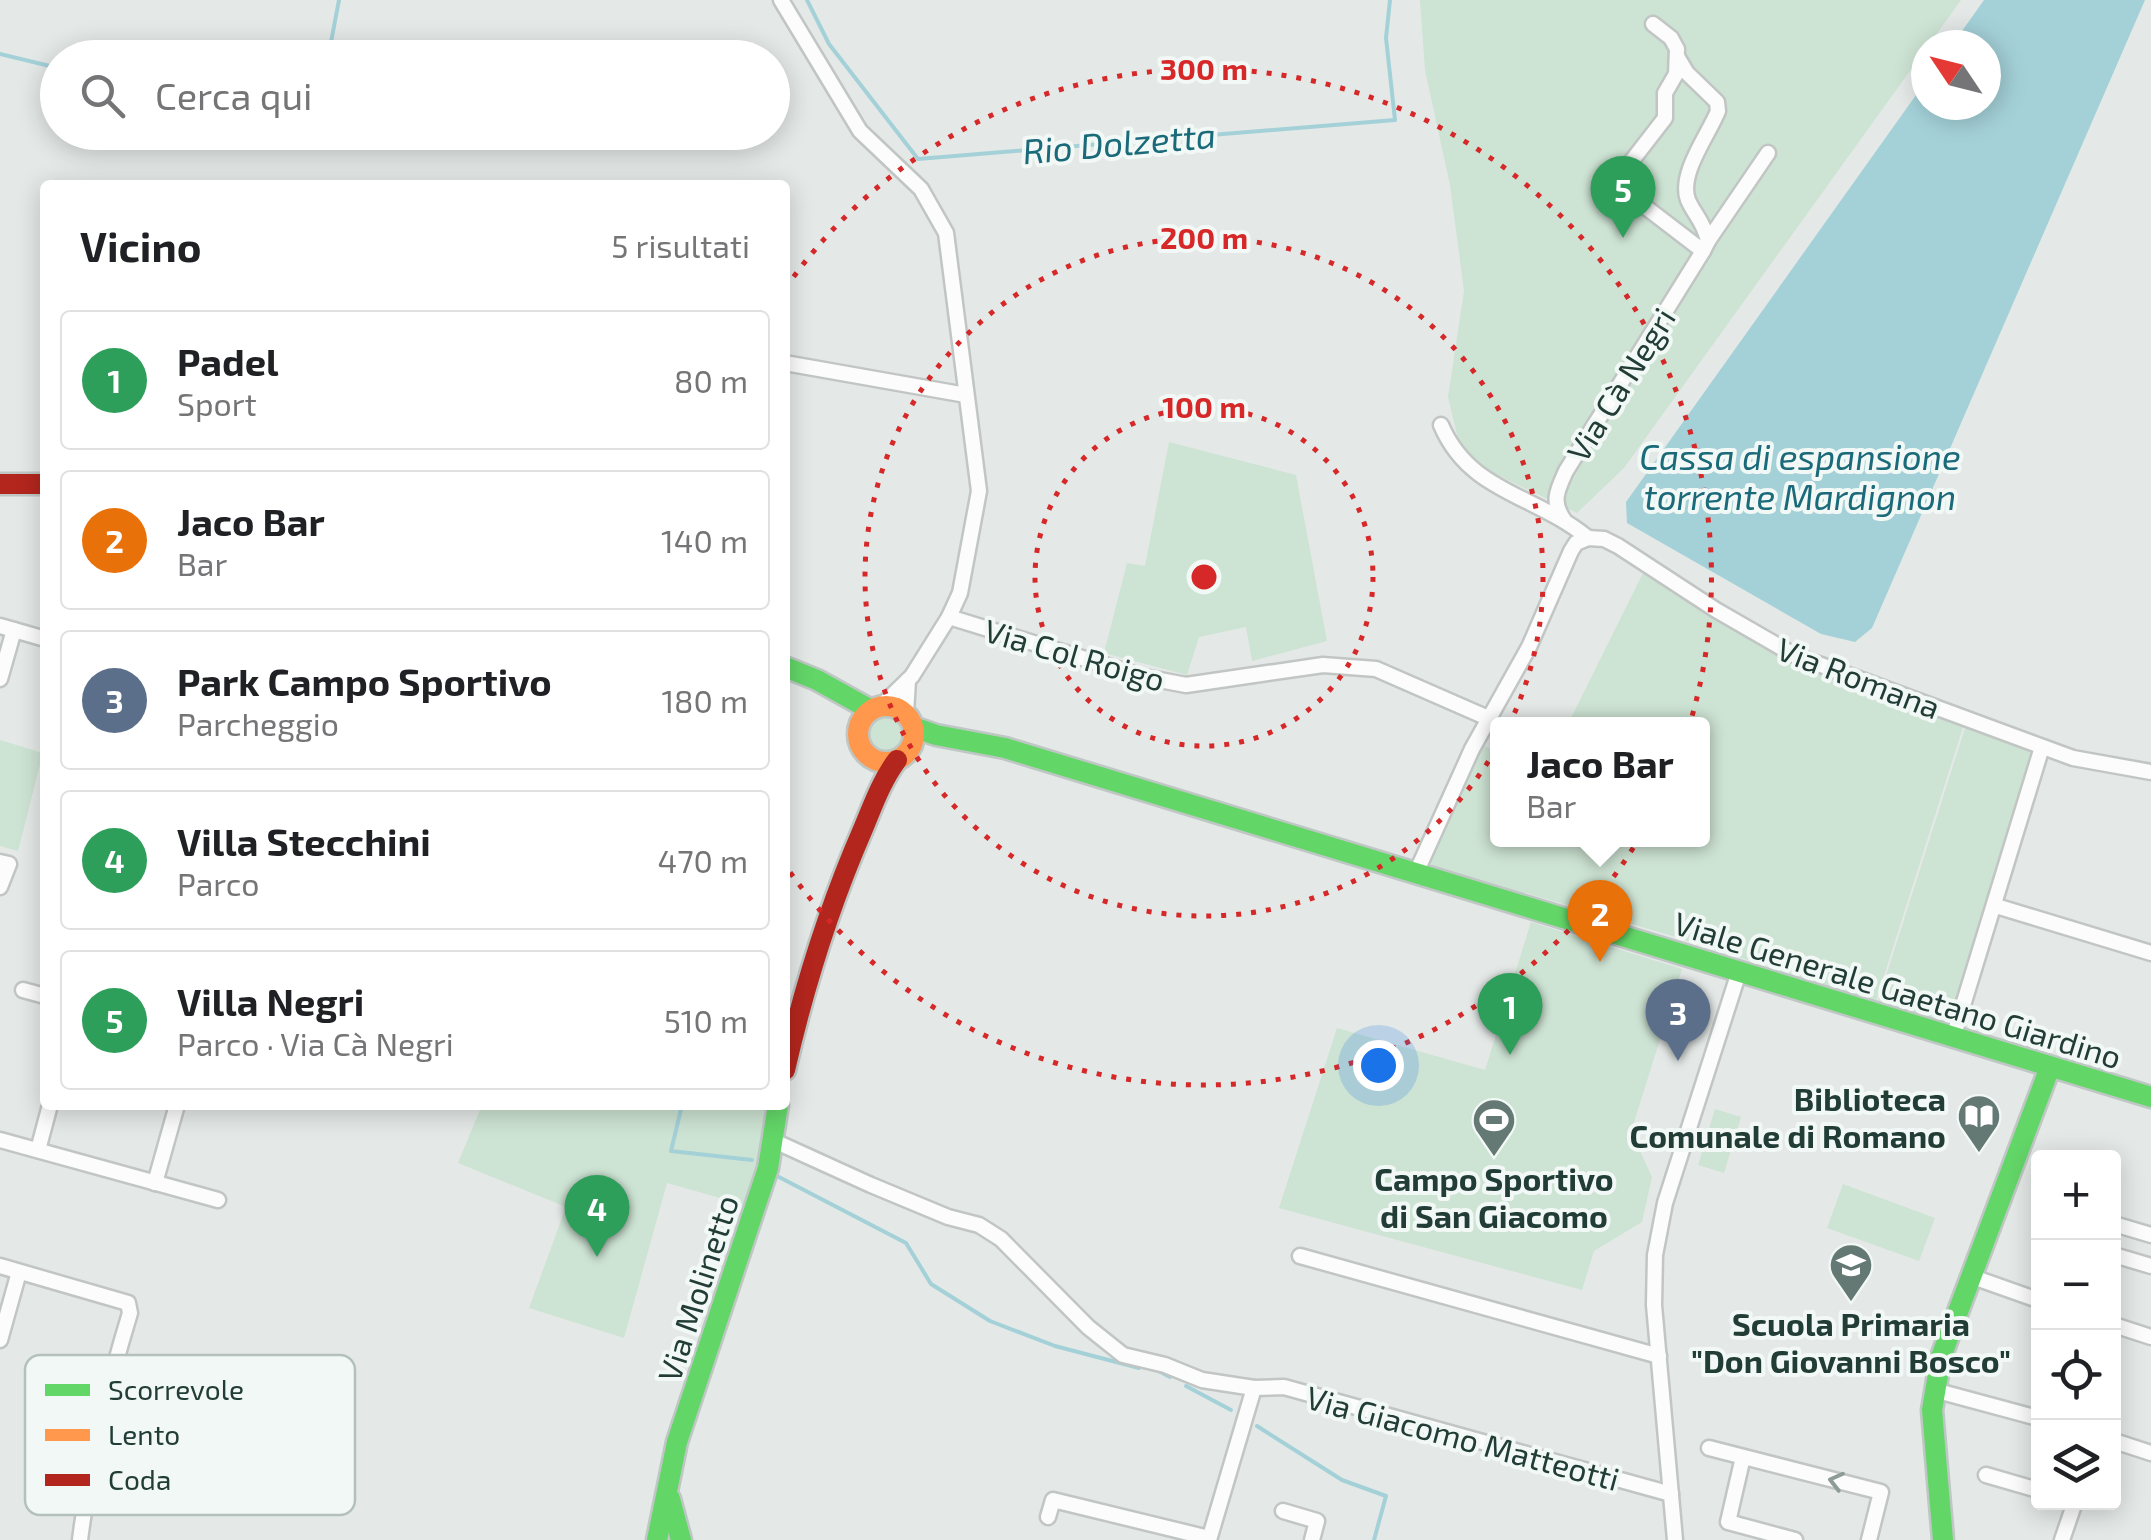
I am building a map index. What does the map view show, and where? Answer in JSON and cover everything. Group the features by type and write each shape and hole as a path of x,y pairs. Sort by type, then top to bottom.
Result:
{"main road":[{"path":"0,484 40,484"},
{"path":"790,1053 862,827 888,770 914,736 909,721 898,709 876,708 793,670"},
{"path":"793,670 848,716 858,732 868,780 862,827"},
{"path":"858,732 860,723 876,708"},
{"name":"Viale Generale Gaetano Giardino","path":"909,721 936,735 995,746 2151,1098"},
{"name":"Viale Generale Gaetano Giardino","path":"902,756 932,746 995,746"},
{"path":"865,753 880,762 902,756"},
{"path":"1942,1540 1932,1428 1941,1357 2050,1067"},
{"name":"Via Molinetto","path":"658,1540 677,1442 768,1168 777,1110"},
{"name":"Via Molinetto","path":"667,1488 682,1540"}],"street":[{"name":"Via Col Roigo","path":"781,0 860,131 921,189 946,232 979,492 960,593 949,617 909,679 876,708"},
{"path":"1653,24 1671,38 1687,73 1716,102 1718,111 1692,163 1686,192 1704,224 1706,246"},
{"path":"1678,58 1676,74 1665,93 1665,118 1627,167 1622,182 1639,202 1706,246"},
{"name":"Via Cà Negri","path":"1564,520 1556,508 1555,494 1566,471 1768,153"},
{"path":"790,364 966,395"},
{"path":"1441,425 1452,450 1470,470 1564,520 1588,538"},
{"path":"1416,873 1488,718 1517,672 1570,551 1588,538"},
{"name":"Via Romana","path":"1588,538 1618,546 1794,656 2042,747 2107,766 2151,772"},
{"name":"Via Col Roigo","path":"949,617 1144,677 1186,685 1323,665 1376,669 1488,718"},
{"path":"0,680 7,628 40,637"},
{"name":"Via Col Roigo","path":"909,679 909,721"},
{"path":"1953,1038 2042,747"},
{"path":"0,862 8,864 0,887"},
{"path":"1996,906 2151,953"},
{"path":"1675,1540 1653,1287 1656,1238 1738,972"},
{"path":"24,990 40,995"},
{"path":"38,1150 49,1110"},
{"path":"155,1183 176,1110"},
{"path":"0,1140 218,1200"},
{"name":"Via Giacomo Matteotti","path":"772,1140 948,1217 979,1225 1001,1239 1088,1327 1123,1355 1164,1364 1202,1380 1254,1388 1284,1387 1671,1494"},
{"path":"2121,1226 2151,1235"},
{"path":"1300,1256 1660,1356"},
{"path":"2121,1257 2151,1266"},
{"path":"0,1266 128,1304 130,1313 117,1355"},
{"path":"0,1340 19,1272"},
{"path":"1970,1276 2031,1298"},
{"path":"2121,1327 2151,1337"},
{"path":"1048,1518 1053,1500 1209,1539 1254,1388"},
{"path":"1934,1390 2031,1416"},
{"path":"2121,1443 2151,1453"},
{"path":"1709,1448 1880,1492 1869,1540"},
{"path":"1743,1457 1728,1522 1795,1540"},
{"path":"1986,1475 2031,1488"},
{"path":"2062,1540 2072,1510"},
{"path":"1283,1511 1318,1521 1312,1540"},
{"path":"80,1540 83,1515"}],"green space":[{"path":"1420,0 1961,0 1939,30 1911,30 1911,69 1624,468 1577,513 1489,471 1459,443 1448,397 1464,291 1450,185 1425,70"},
{"path":"1169,442 1296,475 1327,641 1252,661 1246,627 1199,637 1187,675 1104,653 1127,563 1145,566"},
{"path":"1644,571 1761,647 1964,724 1876,1001 1433,866 1429,860 1483,745 1490,748 1490,847 1710,847 1710,717 1571,717"},
{"path":"885,717 897,722 902,734 897,746 885,751 873,746 868,734 873,722"},
{"path":"1966,725 2031,749 2033,758 1954,1014 1946,1022 1878,1001"},
{"path":"0,740 40,752 40,765 18,851 0,846"},
{"path":"1531,922 1682,969 1631,1132 1652,1177 1642,1222 1594,1251 1582,1290 1279,1208 1337,1028 1485,1070"},
{"path":"1715,1109 1741,1117 1724,1173 1698,1165"},
{"path":"480,1110 765,1110 757,1165 745,1205 667,1183 624,1338 529,1308 566,1207 458,1163"},
{"path":"1843,1184 1935,1218 1919,1261 1827,1228"}],"water":[{"name":"Cassa di espansione torrente Mardignon","path":"1984,0 2145,0 1872,628 1855,642 1821,634 1627,523 1626,502 1911,102 1911,120 2001,120 2001,30 1963,30"}],"waterway":[{"name":"Rio Dolzetta","path":"331,40 339,0"},
{"name":"Rio Dolzetta","path":"807,0 829,44 918,159 1395,120 1386,38 1390,0"},
{"name":"Rio Dolzetta","path":"0,54 40,64"},
{"path":"681,1110 671,1151 752,1160"},
{"path":"777,1176 906,1243 931,1284 990,1321 1055,1346 1139,1368"},
{"path":"1153,1368 1170,1377"},
{"path":"1186,1386 1231,1410"},
{"path":"1257,1426 1342,1480 1386,1496 1374,1540"}],"traffic: fast":[{"path":"790,669 871,710"},
{"path":"913,727 1005,748 2151,1097"},
{"path":"1943,1540 1932,1410 1941,1357 2050,1067"},
{"path":"657,1540 677,1442 768,1168 777,1110"},
{"path":"670,1499 681,1540"}],"traffic: slow":[{"path":"886,706 906,714 914,734 906,754 886,762 866,754 858,734 866,714 886,706"}],"traffic: jam":[{"path":"0,484 40,484"},
{"path":"790,1051 828,918 874,802 897,760"}],"place":[{"name":"Villa Negri","path":"1623,238"},
{"name":"Jaco Bar","path":"1600,962"},
{"name":"Padel","path":"1510,1055"},
{"name":"Park Campo Sportivo","path":"1678,1061"},
{"name":"Biblioteca Comunale di Romano","path":"1979,1154"},
{"name":"Campo Sportivo di San Giacomo","path":"1494,1158"},
{"name":"Villa Stecchini","path":"597,1257"},
{"name":"Scuola Primaria \"Don Giovanni Bosco\"","path":"1851,1303"}]}
